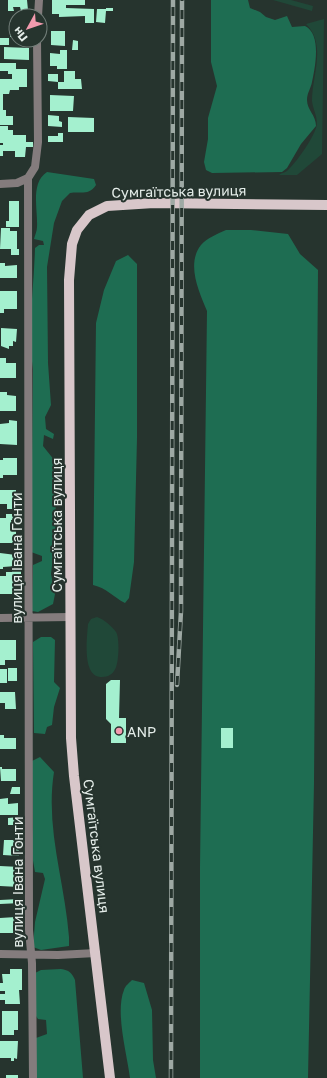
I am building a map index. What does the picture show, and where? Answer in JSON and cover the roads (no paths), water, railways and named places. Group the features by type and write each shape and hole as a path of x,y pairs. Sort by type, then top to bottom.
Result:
{"main road":[{"name":"Сумгаїтська вулиця","path":"110,1078 74,776 71,738 69,280 72,244 77,230 94,212 112,205 154,203 327,205"}],"street":[{"name":"вулиця Івана Гонти","path":"33,1078 30,954 28,178 34,167 38,142 38,48"},
{"path":"0,184 17,182 28,178"},
{"path":"0,618 70,617"},
{"path":"0,954 96,953"}],"railway":[{"path":"171,1078 173,0"},
{"path":"177,685 181,611 182,0"}],"place":[{"name":"ANP","path":"119,731"}]}
